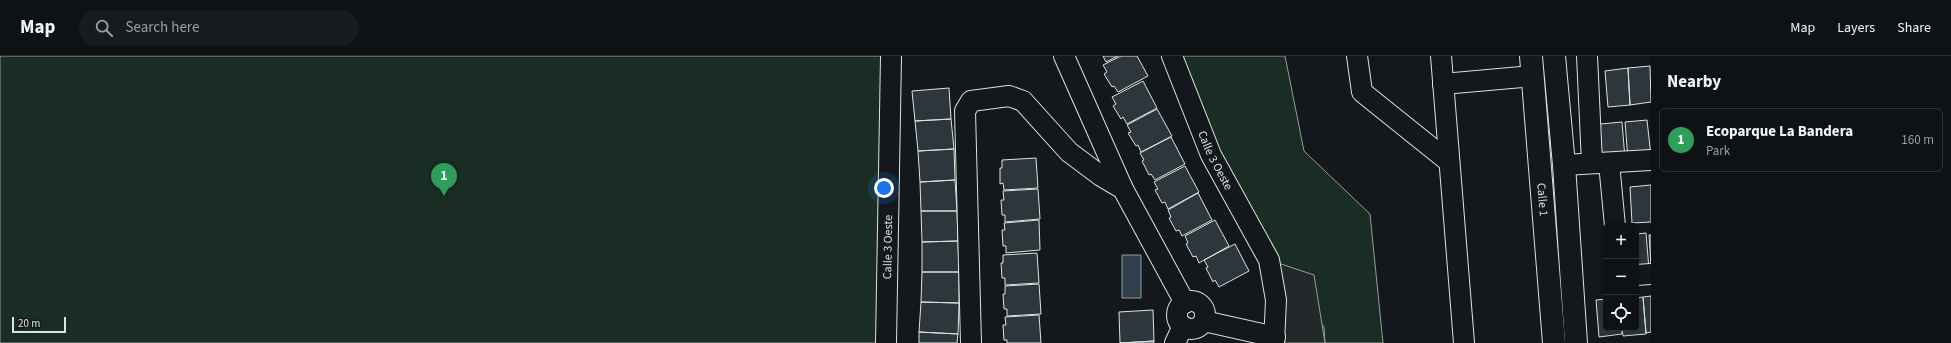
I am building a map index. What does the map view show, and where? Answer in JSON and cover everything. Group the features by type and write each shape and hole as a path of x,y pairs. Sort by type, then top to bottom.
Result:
{"main road":[{"name":"Calle 1","path":"1554,56 1586,164 1576,343"},
{"name":"Calle 1","path":"1532,66 1554,343"}],"street":[{"name":"Calle 3 Oeste","path":"886,343 891,56"},
{"path":"1064,56 1123,189 1185,303"},
{"name":"Calle 3 Oeste","path":"1172,56 1212,155 1269,260 1276,300 1275,335"},
{"path":"1357,56 1362,92 1448,161"},
{"path":"1441,56 1448,161 1464,343"},
{"path":"1587,56 1586,164 1614,223"},
{"path":"1443,84 1532,66"},
{"path":"971,343 965,111 971,102 1009,96 1023,101 1069,152 1101,176 1123,189"},
{"path":"1586,164 1651,160"},
{"path":"1639,275 1651,274"},
{"path":"1204,316 1200,325 1179,334 1178,314 1180,308 1185,303 1191,301 1197,302 1204,316 1275,335"}],"green space":[{"path":"0,56 891,56 886,343 0,343"},
{"path":"1172,56 1285,56 1304,151 1370,214 1383,343 1325,343 1324,327 1269,260"}],"shaded area":[{"path":"1269,260 1314,275 1325,343 1274,343"}],"water":[{"path":"1122,255 1141,255 1141,298 1122,298"}],"building":[{"path":"1103,56 1118,56 1106,62"},
{"path":"1121,56 1137,56 1148,76 1118,92 1114,86 1112,87 1104,74 1107,72 1103,65"},
{"path":"1650,66 1651,102 1630,105 1628,68"},
{"path":"1628,68 1630,105 1608,107 1605,71"},
{"path":"1143,81 1157,108 1127,124 1123,117 1121,119 1113,106 1116,104 1112,97"},
{"path":"949,88 951,119 915,121 912,91"},
{"path":"1157,109 1172,136 1141,152 1138,145 1136,146 1128,133 1131,132 1127,125"},
{"path":"951,119 954,149 918,151 915,121"},
{"path":"1647,120 1651,156 1628,159 1625,122"},
{"path":"1622,122 1625,158 1602,160 1600,124"},
{"path":"1171,137 1185,164 1155,180 1151,174 1149,175 1140,153"},
{"path":"954,149 955,180 920,182 918,151"},
{"path":"1036,158 1038,188 1004,190 1003,183 1000,184 1000,168 1002,168 1002,160"},
{"path":"1185,166 1199,192 1168,209 1165,202 1162,203 1155,190 1158,189 1154,182"},
{"path":"955,180 957,211 921,211 920,182"},
{"path":"1651,185 1651,222 1632,223 1630,187"},
{"path":"1038,189 1040,219 1005,222 1005,215 1002,215 1001,200 1004,200 1003,191"},
{"path":"1198,193 1212,220 1182,236 1179,230 1176,231 1169,218 1171,217 1168,210"},
{"path":"921,211 957,211 958,241 922,242"},
{"path":"1039,220 1040,250 1006,253 1006,246 1003,246 1002,230 1005,230 1004,223"},
{"path":"1215,220 1229,246 1199,263 1196,256 1193,257 1186,244 1188,243 1185,236"},
{"path":"1646,233 1649,269 1639,271 1639,259 1639,234"},
{"path":"1649,235 1651,235 1651,266"},
{"path":"958,241 959,272 922,272 922,242"},
{"path":"1235,244 1249,271 1219,287 1215,280 1213,282 1204,260"},
{"path":"1037,253 1039,283 1005,285 1005,278 1002,278 1001,263 1003,263 1003,255"},
{"path":"922,272 959,272 959,303 921,302"},
{"path":"1039,284 1041,314 1007,316 1007,309 1004,309 1003,294 1005,294 1005,286"},
{"path":"1651,296 1651,332 1646,333 1643,297"},
{"path":"1643,297 1646,334 1623,336 1622,331 1639,331 1639,298"},
{"path":"1603,299 1603,331 1622,331 1622,334 1599,337 1596,300"},
{"path":"921,302 959,303 958,334 919,332"},
{"path":"1153,310 1154,341 1120,343 1119,312"},
{"path":"1039,315 1041,343 1007,343 1007,340 1004,340 1003,325 1006,325 1005,317"},
{"path":"919,332 958,334 957,343 919,343"},
{"path":"1154,341 1154,343 1120,343"}],"place":[{"name":"Ecoparque La Bandera","path":"444,196"}]}
